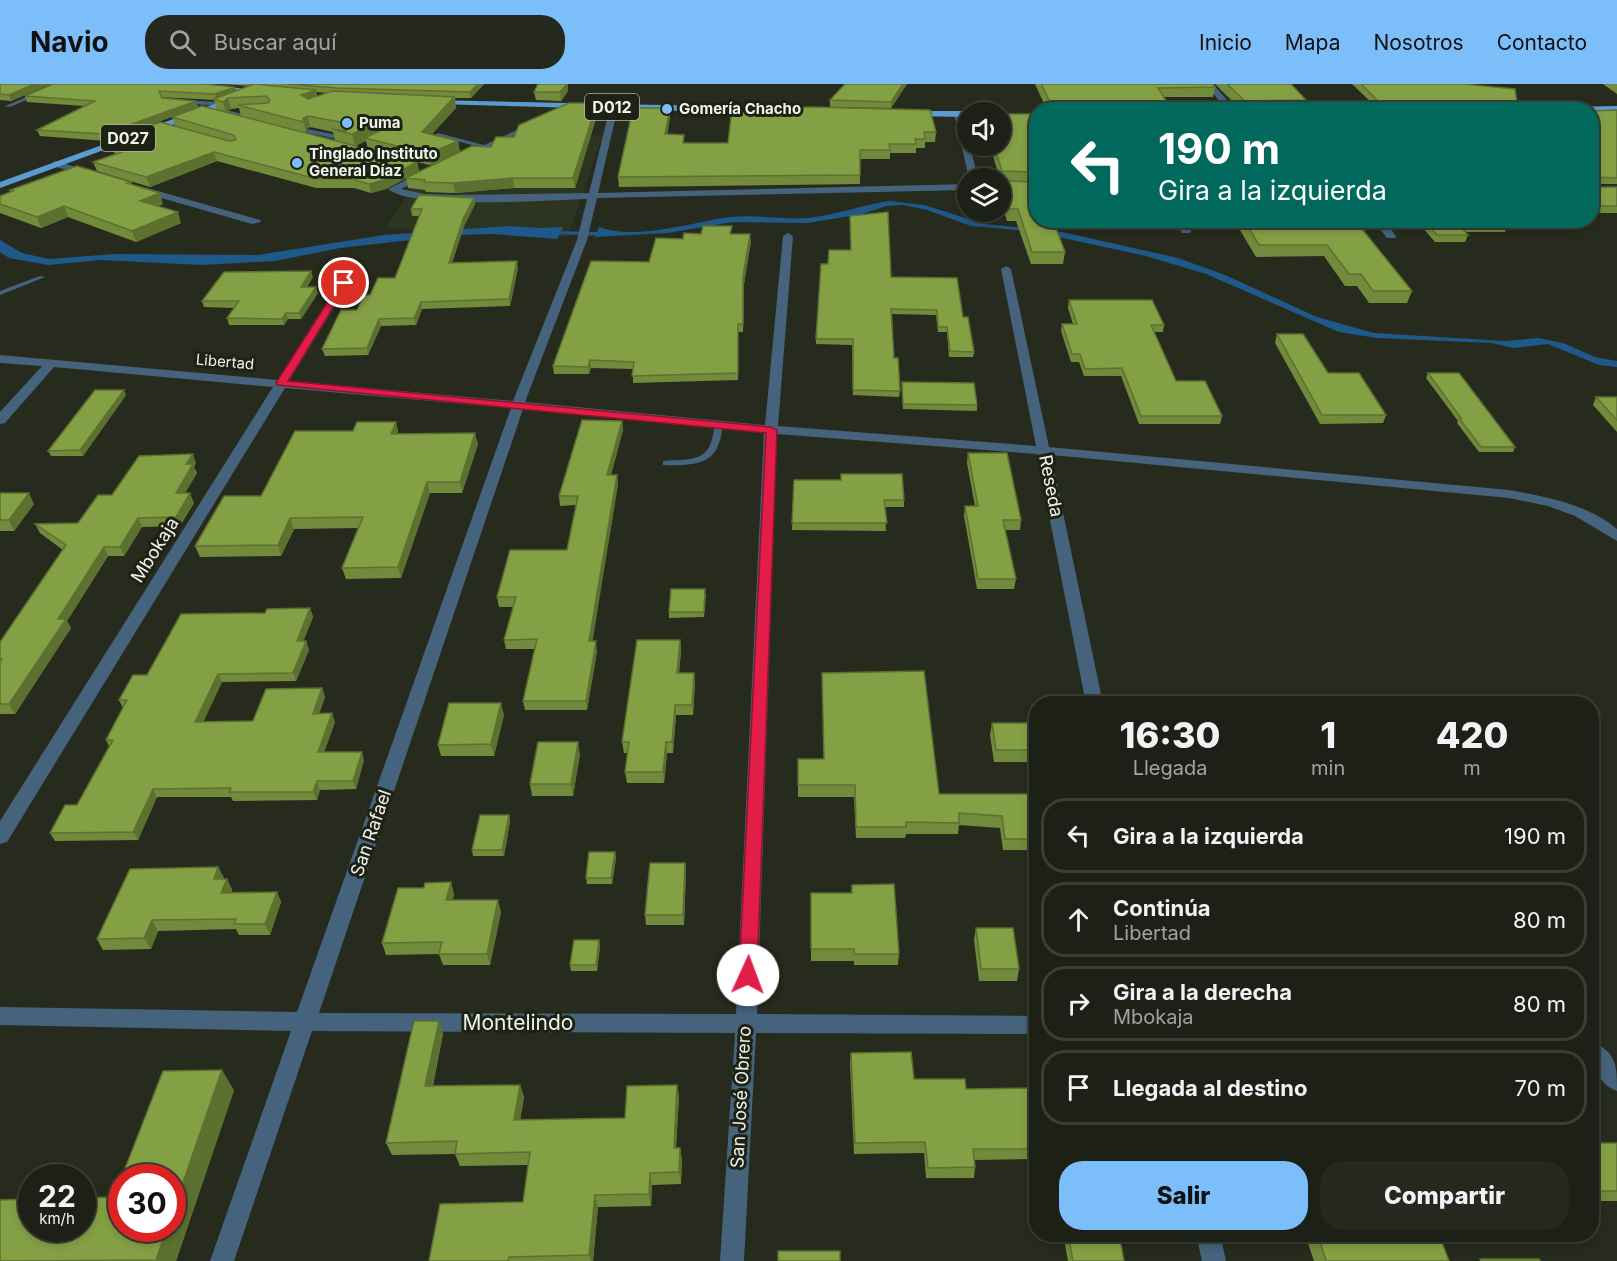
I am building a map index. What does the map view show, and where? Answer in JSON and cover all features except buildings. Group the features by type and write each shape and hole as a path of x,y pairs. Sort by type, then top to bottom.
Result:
{"main road":[{"path":"182,84 280,93"},
{"name":"D027","path":"0,185 276,84"},
{"name":"D012","path":"428,102 768,110"},
{"path":"1599,109 1617,109"},
{"path":"899,113 957,114"}],"street":[{"path":"1209,84 1225,102"},
{"name":"San Rafael","path":"222,1261 307,1022 518,405 582,240 614,107"},
{"path":"56,164 100,177"},
{"path":"432,170 393,189 418,196 594,196 957,187"},
{"path":"134,187 256,222"},
{"path":"1011,187 1029,188"},
{"path":"1384,228 1391,236"},
{"name":"San José Obrero","path":"732,1261 746,1023 771,430 788,236"},
{"name":"Reseda","path":"1006,269 1093,696"},
{"name":"Mbokaja","path":"0,837 344,283"},
{"name":"Libertad","path":"0,359 281,383 771,430 1044,451 1509,494 1558,503 1591,517 1617,537"},
{"path":"0,420 51,364"},
{"name":"Montelindo","path":"0,1016 307,1022 1029,1025"},
{"path":"1599,1057 1617,1081"},
{"path":"1210,1242 1214,1261"}],"lane":[{"path":"8,106 61,84"},
{"path":"175,101 219,105"},
{"path":"554,115 574,106"},
{"path":"206,110 262,120"},
{"path":"206,110 254,124"},
{"path":"231,113 259,112"},
{"path":"464,156 534,124"},
{"path":"161,126 171,129"},
{"path":"336,144 283,128 347,139"},
{"path":"438,135 484,147"},
{"path":"421,167 432,170"},
{"path":"0,293 42,277"},
{"path":"666,463 697,461 709,456 714,451 719,425"}],"shaded area":[{"path":"603,135 567,237 386,228 407,195 403,192 520,137"}],"water":[{"path":"889,201 924,205 957,215 957,221 927,210 903,205 886,206 862,214 808,223 733,222 668,233 595,237 599,227 630,232 664,229 730,217 808,218"},
{"path":"960,222 979,222 1062,232 1178,258 1225,275 1317,317 1374,333 1505,341 1539,338 1563,343 1595,357 1617,361 1617,367 1599,365 1548,344 1514,348 1491,343 1377,338 1339,332 1206,274 1146,256 1031,231 971,226"},
{"path":"508,226 563,227 557,239 493,234 455,235 340,248 275,261 202,265 101,260 48,265 9,258 0,252 0,240 22,253 49,259 114,254 258,255 384,235"}],"waterway":[{"path":"550,232 606,234"}],"place":[{"name":"Gomería Chacho","path":"667,109"},
{"name":"Puma","path":"347,123"},
{"name":"Tinglado Instituto General Díaz","path":"297,163"}],"route":[{"path":"344,283 281,383 771,430 748,975"}]}
